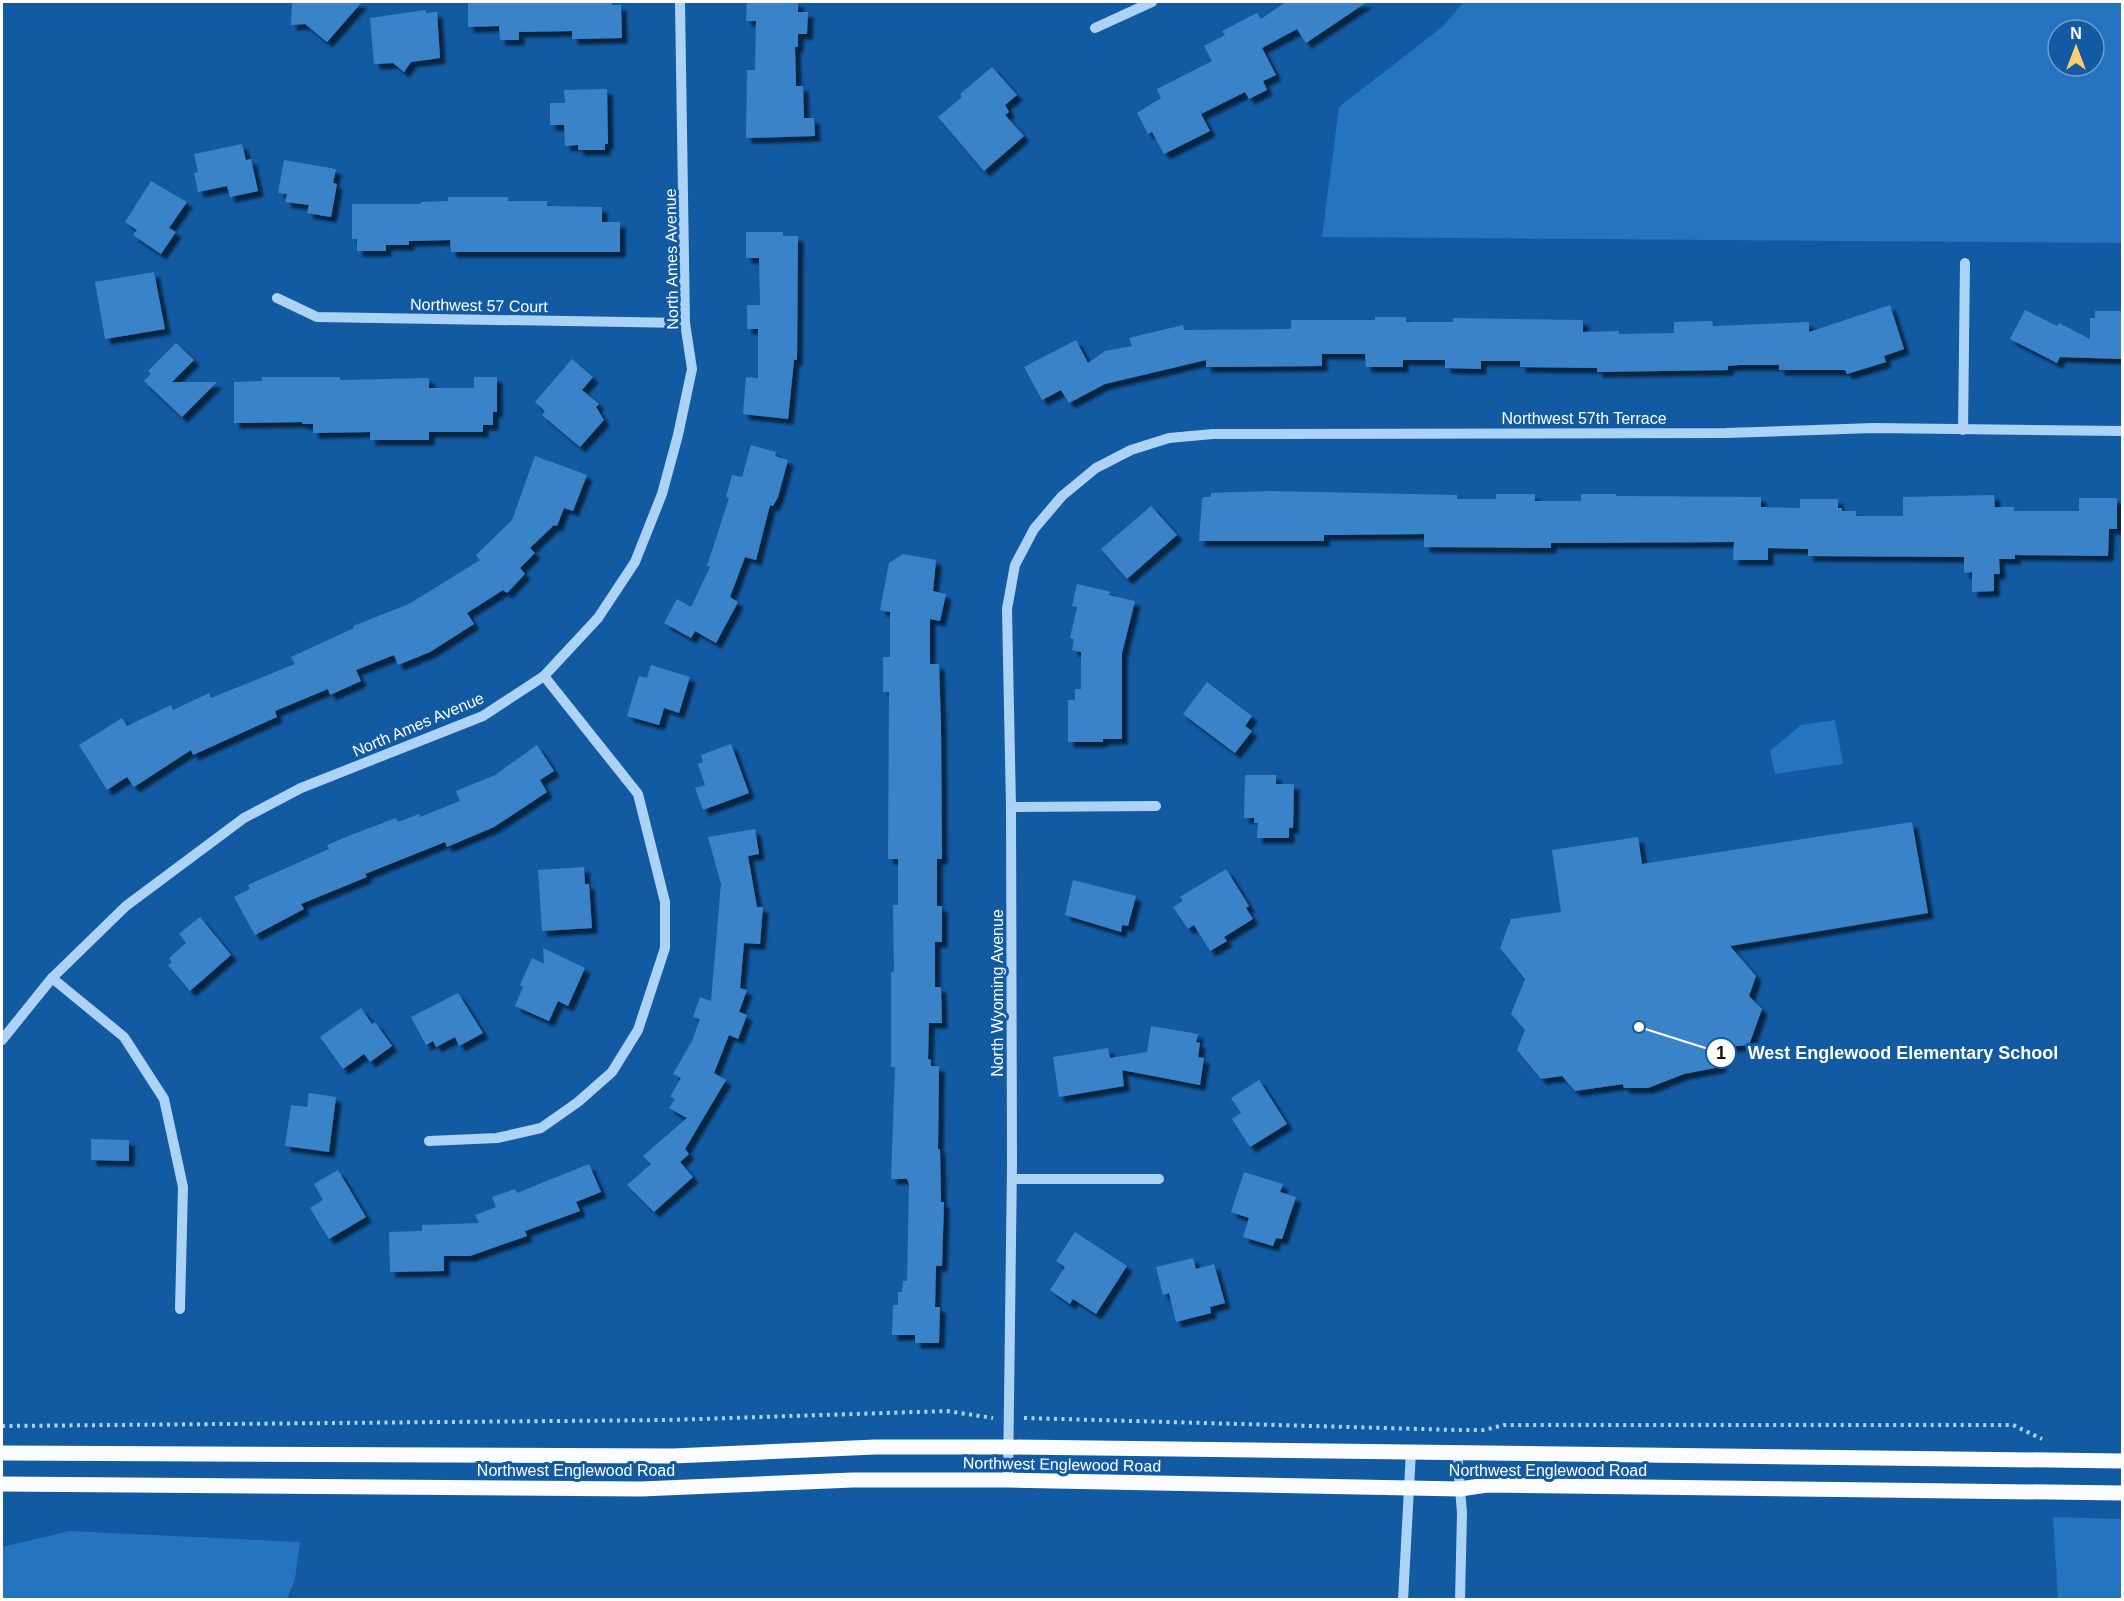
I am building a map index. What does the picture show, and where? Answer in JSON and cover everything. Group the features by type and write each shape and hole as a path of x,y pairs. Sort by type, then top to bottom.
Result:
{"main road":[{"name":"Northwest Englewood Road","path":"2,1454 673,1456 875,1447 1007,1447 2122,1461"},
{"name":"Northwest Englewood Road","path":"2,1484 641,1489 853,1480 1008,1480 1460,1489 1499,1485 2122,1493"}],"street":[{"name":"North Ames Avenue","path":"2,1040 52,978 126,906 244,818 301,788 483,716 544,676 598,618 635,562 662,494 692,369 685,323 680,2"},
{"path":"1095,28 1152,2"},
{"path":"1963,430 1965,262"},
{"name":"Northwest 57 Court","path":"277,298 317,317 685,323"},
{"name":"Northwest 57th Terrace","path":"1062,496 1096,468 1131,450 1169,438 1213,434 2122,431"},
{"name":"North Wyoming Avenue","path":"1008,1480 1012,1179 1011,807 1007,609 1015,565 1034,530 1062,496"},
{"path":"429,1141 497,1138 541,1128 578,1102 612,1072 639,1030 665,948 665,902 638,794 544,676"},
{"path":"1011,807 1156,806"},
{"path":"52,978 124,1037 164,1099 183,1186 180,1309"},
{"path":"1012,1179 1159,1179"},
{"path":"1403,1599 1411,1451"},
{"path":"1457,1451 1460,1489 1460,1599"}],"path":[{"path":"2,1426 668,1420 947,1411 1008,1421 1030,1418 1457,1430 1484,1430 1504,1425 2013,1425 2043,1439 2054,1440"}],"shaded area":[{"path":"1464,2 2122,2 2122,243 1322,237 1339,107 1442,27"},
{"path":"1835,720 1843,764 1775,774 1770,751 1801,725"},
{"path":"2053,1517 2122,1519 2122,1599 2058,1599"},
{"path":"70,1531 300,1542 295,1579 287,1599 2,1599 2,1547"}],"building":[{"path":"292,2 362,2 327,42 305,24 291,25"},
{"path":"468,2 612,2 612,5 621,5 622,38 572,39 572,31 519,32 519,40 500,40 499,26 468,27"},
{"path":"747,2 798,2 798,12 808,12 807,34 798,34 798,47 795,47 796,86 803,86 804,118 814,118 815,136 746,138 747,70 755,70 756,21 746,21"},
{"path":"1286,2 1367,2 1306,43 1297,29 1262,48 1276,75 1263,81 1267,90 1249,99 1245,92 1201,114 1210,131 1164,154 1152,132 1148,134 1137,113 1161,98 1157,89 1212,61 1204,46 1225,35 1222,31 1257,13 1261,19"},
{"path":"425,10 426,13 437,12 440,58 411,62 404,72 393,63 374,64 370,18"},
{"path":"992,67 1017,95 1005,105 1009,112 1005,115 1024,136 984,171 938,117 962,97 960,94"},
{"path":"607,89 608,144 605,144 605,150 578,150 578,145 565,146 564,125 550,125 550,103 565,103 564,90"},
{"path":"242,144 246,160 251,159 258,191 230,197 227,186 198,192 194,173 198,172 194,154"},
{"path":"284,160 336,169 333,183 337,184 331,217 307,213 309,205 285,202 287,194 278,193"},
{"path":"151,181 187,202 169,228 176,232 161,254 133,235 137,230 125,222"},
{"path":"448,197 508,197 508,201 547,201 547,206 602,207 602,222 620,222 620,252 451,252 450,240 409,241 409,245 386,245 386,251 357,251 357,239 352,239 352,204 421,204 421,202 448,201"},
{"path":"746,232 783,232 783,236 798,236 797,360 794,360 788,419 743,414 746,377 758,378 758,329 747,329 747,305 760,305 759,258 746,258"},
{"path":"154,272 165,329 105,339 95,282"},
{"path":"1890,305 1904,349 1884,356 1886,362 1847,374 1845,370 1779,370 1779,365 1728,366 1728,370 1597,372 1597,368 1520,367 1520,361 1481,361 1481,369 1445,368 1445,360 1403,360 1403,367 1366,367 1365,354 1322,354 1322,366 1206,367 1206,360 1105,384 1069,403 1061,390 1042,400 1024,367 1076,340 1088,363 1105,351 1132,346 1129,338 1183,325 1184,330 1291,329 1291,320 1375,320 1375,317 1406,317 1406,322 1453,322 1453,318 1583,320 1583,332 1619,331 1619,334 1674,333 1674,322 1712,321 1713,326 1809,322 1809,332"},
{"path":"2025,310 2057,326 2059,323 2090,339 2090,318 2095,318 2095,311 2122,311 2122,359 2060,357 2057,363 2010,339"},
{"path":"176,343 194,360 172,382 217,382 182,417 144,381 151,374 148,371"},
{"path":"572,359 593,377 582,390 599,404 596,407 604,420 580,447 542,415 545,411 535,402"},
{"path":"262,377 340,377 340,380 429,378 429,388 474,388 474,377 497,377 497,412 493,412 493,425 483,425 483,432 429,432 429,440 370,440 370,432 313,433 313,424 302,424 302,422 234,423 234,382 262,381"},
{"path":"751,445 776,452 775,456 788,460 778,497 773,506 770,505 756,560 745,557 730,597 738,602 716,643 695,631 691,638 664,623 677,599 691,607 710,567 707,566 729,498 726,497 732,475 742,477"},
{"path":"535,456 587,475 573,511 564,508 557,526 554,525 530,548 535,553 520,568 525,574 507,593 503,590 467,613 474,624 430,652 398,665 394,655 356,670 361,681 330,695 328,689 275,711 277,717 193,755 191,750 134,787 127,777 107,790 79,745 122,718 127,726 171,705 173,710 209,693 211,698 295,664 291,657 354,628 353,626 409,604 480,560 476,555 512,520"},
{"path":"1270,491 1457,495 1457,499 1496,499 1496,494 1535,494 1535,501 1581,501 1581,494 1761,497 1761,507 1800,508 1800,499 1838,499 1838,508 1842,508 1842,511 1856,511 1856,516 1903,516 1903,497 1994,495 1995,507 2014,507 2014,511 2079,511 2079,498 2117,498 2117,529 2109,529 2108,556 2015,555 2015,559 1999,559 2000,574 1994,574 1994,591 1972,592 1972,572 1964,573 1964,557 1808,556 1808,549 1768,548 1768,560 1733,560 1734,542 1551,543 1551,548 1424,547 1424,534 1324,535 1324,541 1199,541 1204,497 1211,497 1211,493"},
{"path":"1151,506 1177,535 1127,579 1101,549"},
{"path":"903,554 936,560 933,591 946,594 940,621 930,619 930,664 939,664 941,728 942,859 937,859 937,906 942,906 942,942 935,942 935,987 941,987 942,1023 929,1023 928,1059 931,1060 931,1066 939,1066 938,1149 940,1149 941,1202 944,1202 942,1266 936,1266 935,1307 940,1307 939,1343 915,1343 915,1335 892,1335 893,1305 898,1305 898,1292 902,1292 903,1281 907,1281 909,1184 907,1179 891,1179 895,1067 891,1067 891,972 894,972 893,905 898,905 898,859 888,859 889,692 883,692 883,657 890,657 890,612 880,610 889,563"},
{"path":"1077,584 1111,592 1108,595 1135,601 1122,653 1122,739 1103,739 1103,742 1068,742 1068,700 1075,700 1075,689 1081,689 1081,652 1072,650 1074,639 1070,638 1077,607 1072,606"},
{"path":"651,665 690,677 679,713 664,708 659,725 627,716 639,676 647,678"},
{"path":"1207,682 1252,716 1245,726 1252,731 1235,753 1183,714"},
{"path":"731,744 749,793 703,810 695,788 705,785 698,764 703,762 701,755"},
{"path":"537,745 554,771 540,780 547,792 494,827 447,847 445,842 365,874 367,877 301,904 304,909 255,935 234,897 250,889 248,885 329,849 327,845 351,835 396,818 398,822 419,814 420,817 460,801 456,791 495,775"},
{"path":"1245,775 1276,775 1276,784 1294,784 1293,828 1289,828 1289,838 1257,838 1258,823 1254,823 1254,818 1244,818"},
{"path":"1912,822 1928,913 1730,946 1756,976 1749,996 1762,1009 1749,1045 1727,1047 1720,1067 1684,1074 1648,1088 1624,1088 1623,1084 1575,1091 1562,1076 1541,1079 1517,1050 1525,1030 1511,1014 1525,979 1500,948 1511,919 1561,912 1552,850 1638,837 1642,864"},
{"path":"755,829 759,854 748,856 757,907 763,907 760,944 744,943 740,988 747,990 739,1012 747,1015 738,1039 729,1035 714,1073 726,1080 685,1149 689,1154 680,1162 693,1177 654,1212 627,1185 651,1164 643,1156 687,1118 669,1108 675,1099 670,1097 681,1078 673,1074 692,1041 700,1019 693,1017 700,997 711,1001 721,884 708,837"},
{"path":"584,867 585,884 589,884 592,928 542,931 538,870"},
{"path":"1226,869 1249,906 1246,908 1253,919 1224,937 1227,941 1210,951 1194,925 1188,929 1173,907 1183,901 1180,897"},
{"path":"1073,880 1136,896 1128,926 1122,925 1121,932 1065,915"},
{"path":"200,917 231,955 190,991 168,965 172,962 169,958 186,943 179,934"},
{"path":"543,948 585,968 568,1006 558,1001 549,1021 515,1006 523,987 520,985 532,958 544,964"},
{"path":"458,993 483,1033 459,1046 455,1037 436,1047 433,1041 426,1045 411,1017"},
{"path":"361,1008 372,1024 375,1022 392,1046 370,1062 364,1054 343,1069 320,1037"},
{"path":"1151,1026 1198,1034 1196,1042 1200,1043 1198,1057 1204,1058 1200,1085 1122,1070 1124,1086 1059,1097 1053,1057 1108,1048 1110,1058 1147,1052"},
{"path":"1259,1080 1287,1124 1250,1147 1232,1119 1241,1113 1231,1098"},
{"path":"309,1093 336,1097 329,1152 285,1146 291,1105 307,1107"},
{"path":"91,1139 129,1140 129,1161 91,1160"},
{"path":"589,1164 601,1192 576,1202 580,1211 525,1231 527,1236 470,1256 444,1256 444,1271 390,1272 389,1232 422,1231 422,1225 479,1223 475,1215 496,1207 492,1197 515,1189 517,1193"},
{"path":"338,1170 366,1217 329,1239 310,1208 323,1200 314,1184"},
{"path":"1244,1172 1283,1184 1280,1192 1296,1197 1282,1239 1276,1238 1273,1246 1243,1237 1249,1218 1231,1212"},
{"path":"1075,1232 1127,1266 1096,1314 1073,1299 1070,1304 1050,1290 1065,1267 1056,1261"},
{"path":"1193,1258 1196,1269 1214,1264 1225,1303 1210,1307 1211,1313 1176,1322 1169,1293 1163,1295 1156,1267"}],"place":[{"name":"West Englewood Elementary School","path":"1639,1027"}]}
